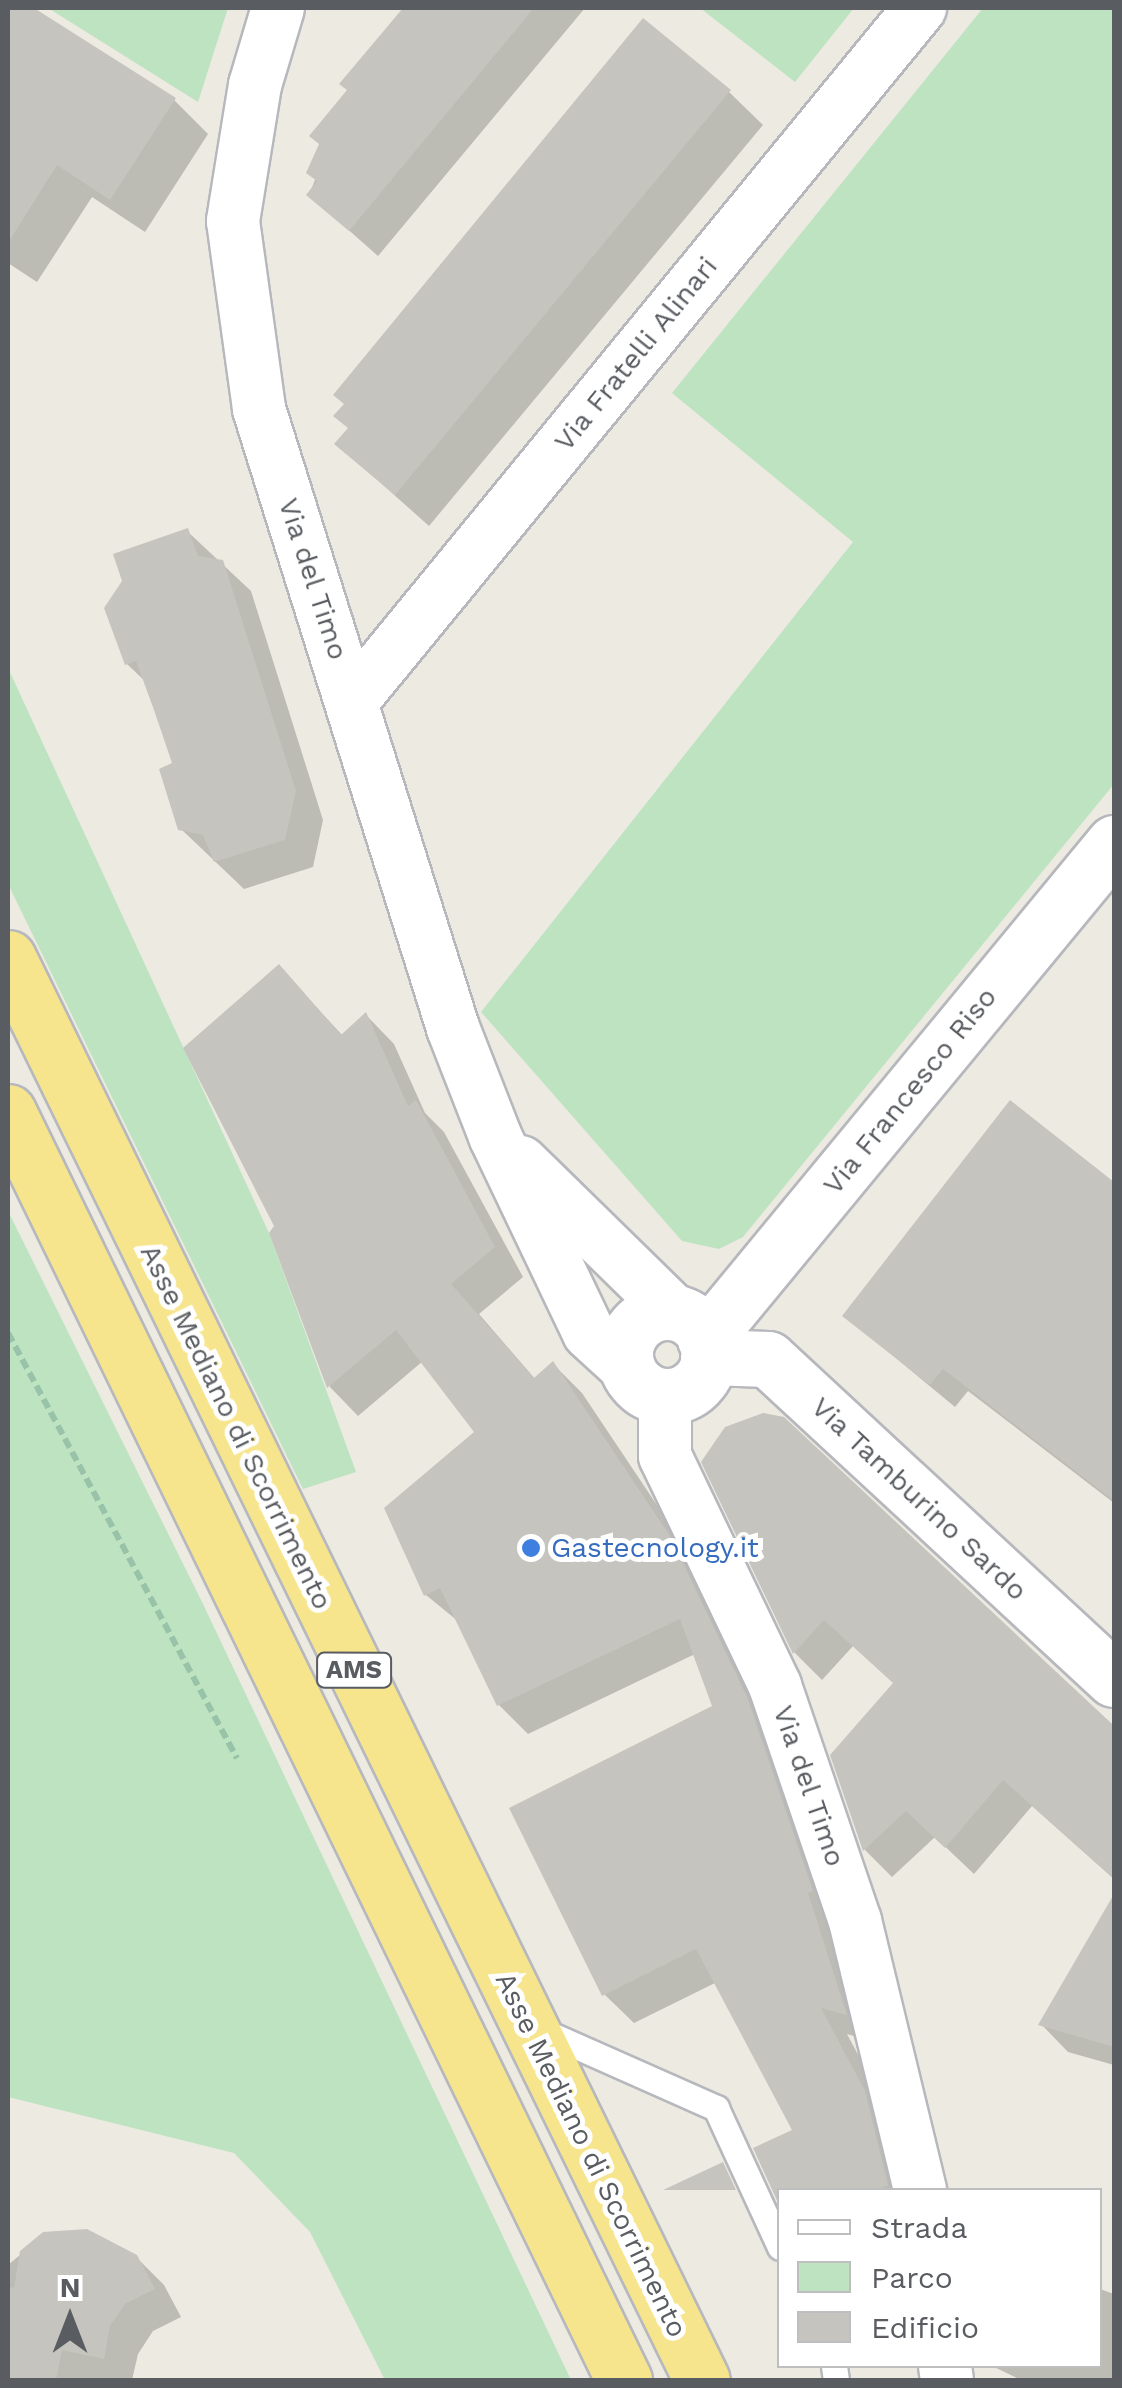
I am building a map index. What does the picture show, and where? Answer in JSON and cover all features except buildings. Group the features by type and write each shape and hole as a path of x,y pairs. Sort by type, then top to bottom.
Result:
{"highway":[{"name":"Asse Mediano di Scorrimento","path":"8,958 702,2380"},
{"name":"AMS","path":"8,1112 624,2380"}],"street":[{"name":"Via del Timo","path":"278,8 255,85 233,220 238,295 259,409 352,702 422,942 495,1136 589,1333 646,1382 666,1456 775,1686 855,1921 920,2188"},
{"name":"Via Fratelli Alinari","path":"352,702 920,8"},
{"name":"Via Francesco Riso","path":"646,1382 692,1387 696,1336 1114,843"},
{"name":"Via del Timo","path":"495,1136 696,1336"},
{"path":"646,1382 633,1330 650,1315 696,1336"},
{"name":"Via Tamburino Sardo","path":"696,1336 768,1359 1114,1679"}],"lane":[{"path":"527,2025 716,2108 777,2240"}],"path":[{"path":"8,1333 237,1758"}],"green space":[{"path":"48,8 228,8 198,102"},
{"path":"700,8 854,8 795,82"},
{"path":"983,8 1114,8 1114,784 743,1237 719,1249 682,1241 481,1012 853,542 672,393"},
{"path":"8,668 269,1233 356,1472 303,1489 8,884"},
{"path":"8,1211 203,1604 571,2380 385,2380 310,2232 234,2153 8,2097"}],"place":[{"name":"Gastecnology.it","path":"531,1548"}]}
